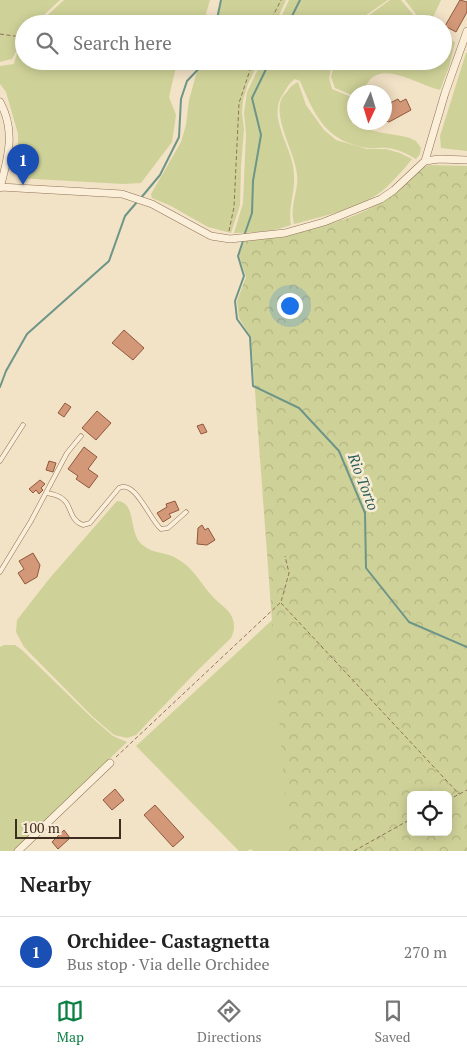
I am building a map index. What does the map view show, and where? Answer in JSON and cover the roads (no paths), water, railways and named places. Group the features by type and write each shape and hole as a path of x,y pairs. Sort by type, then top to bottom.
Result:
{"street":[{"path":"0,102 9,124 10,138 0,187 126,195 144,200 209,235 230,239 284,233 305,228 367,206 381,199 394,190 425,161 467,31"},
{"path":"425,161 439,159 467,160"},
{"path":"18,851 110,763"}],"lane":[{"path":"0,460 23,425"},
{"path":"0,572 31,521 67,453 81,436"},
{"path":"46,492 58,495 64,499 76,521 82,525 90,523 122,486 128,487 135,492 154,523 161,529 168,528 186,512"}],"waterway":[{"path":"218,15 221,0"},
{"name":"Rio Torto","path":"292,15 300,0"},
{"path":"140,199 160,175 179,137 181,99 187,81 197,70"},
{"name":"Rio Torto","path":"244,236 252,213 253,181 261,135 252,98 266,70"},
{"path":"0,387 6,371 27,334 109,261 125,216 137,202"},
{"name":"Rio Torto","path":"243,241 238,256 244,276 235,301 237,319 250,337 253,386 299,408 339,451 365,513 366,568 409,622 467,647"}],"place":[{"name":"Orchidee- Castagnetta","path":"23,185"}]}
